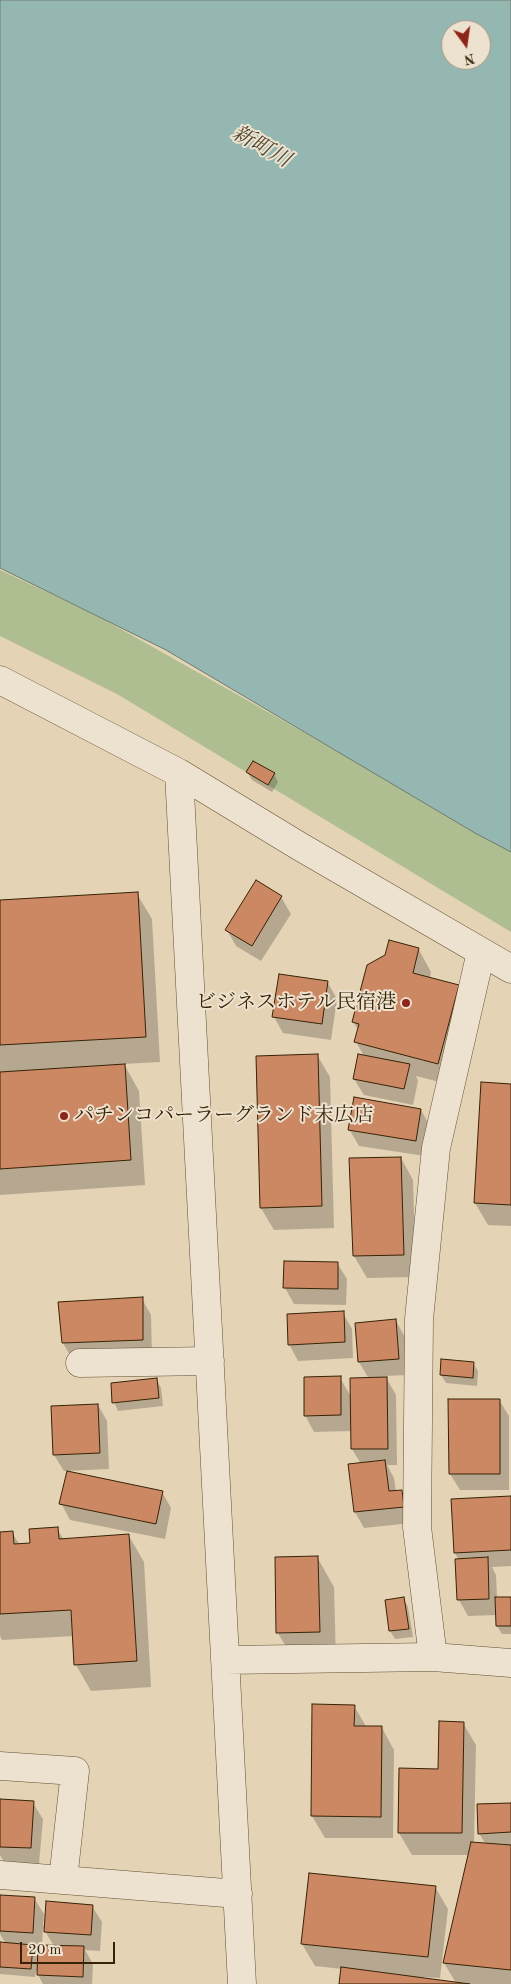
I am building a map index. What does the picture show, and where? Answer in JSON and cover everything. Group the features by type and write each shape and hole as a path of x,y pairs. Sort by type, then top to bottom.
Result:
{"street":[{"path":"0,680 179,773 511,969"},
{"path":"179,773 242,1984"},
{"path":"433,1657 417,1527 419,1319 436,1148 481,952"},
{"path":"80,1364 210,1361"},
{"path":"225,1660 433,1657 511,1663"},
{"path":"0,1766 75,1771 64,1880"},
{"path":"0,1875 238,1894"}],"green space":[{"path":"0,570 96,615 511,849 511,932 117,694 0,636"}],"water":[{"name":"新町川","path":"0,0 511,0 511,852 475,833 166,650 0,568"}],"building":[{"path":"253,761 275,773 268,785 246,772"},
{"path":"256,880 282,896 252,946 225,930"},
{"path":"138,892 146,1037 0,1045 0,900"},
{"name":"ビジネスホテル民宿港","path":"389,940 419,948 413,973 459,985 438,1064 354,1042 359,1024 352,1022 367,965 385,955"},
{"path":"279,974 328,981 322,1024 272,1017"},
{"path":"318,1054 322,1206 260,1208 256,1056"},
{"path":"358,1054 410,1064 404,1089 353,1079"},
{"name":"パチンコパーラーグランド末広店","path":"125,1064 131,1160 0,1169 0,1072"},
{"path":"481,1082 511,1084 511,1205 474,1203"},
{"path":"354,1097 421,1109 416,1141 348,1130"},
{"path":"401,1157 404,1255 353,1256 349,1158"},
{"path":"284,1261 338,1262 338,1289 283,1288"},
{"path":"143,1297 143,1340 62,1343 58,1302"},
{"path":"344,1311 345,1342 288,1345 287,1314"},
{"path":"396,1319 399,1359 358,1362 355,1323"},
{"path":"441,1359 474,1362 473,1378 440,1375"},
{"path":"341,1376 341,1415 304,1416 304,1377"},
{"path":"387,1377 388,1449 351,1449 350,1378"},
{"path":"157,1378 159,1398 112,1403 111,1383"},
{"path":"448,1399 500,1399 500,1474 449,1474"},
{"path":"98,1404 100,1453 53,1455 51,1406"},
{"path":"385,1460 389,1491 402,1490 404,1507 354,1512 348,1464"},
{"path":"67,1471 163,1491 156,1524 59,1504"},
{"path":"511,1496 511,1550 454,1553 451,1499"},
{"path":"58,1527 59,1539 129,1534 137,1661 74,1665 71,1610 0,1614 0,1532 13,1531 14,1544 30,1543 29,1529"},
{"path":"318,1556 320,1632 276,1633 275,1557"},
{"path":"488,1557 489,1599 457,1600 455,1559"},
{"path":"404,1597 409,1629 389,1631 385,1600"},
{"path":"495,1597 511,1597 511,1626 496,1626"},
{"path":"312,1704 355,1705 354,1726 382,1726 381,1817 311,1816"},
{"path":"439,1721 464,1722 462,1833 398,1833 399,1768 438,1769"},
{"path":"0,1799 34,1801 31,1848 0,1847"},
{"path":"511,1803 511,1832 478,1834 477,1804"},
{"path":"471,1842 511,1845 511,1970 443,1963"},
{"path":"309,1873 436,1886 428,1957 301,1944"},
{"path":"0,1895 35,1897 33,1933 0,1931"},
{"path":"46,1901 93,1905 91,1935 44,1932"},
{"path":"0,1942 33,1945 31,1969 0,1967"},
{"path":"38,1945 84,1946 83,1977 37,1975"},
{"path":"341,1967 470,1984 339,1984"}],"place":[{"name":"ビジネスホテル民宿港","path":"406,1003"},
{"name":"パチンコパーラーグランド末広店","path":"64,1116"}]}
